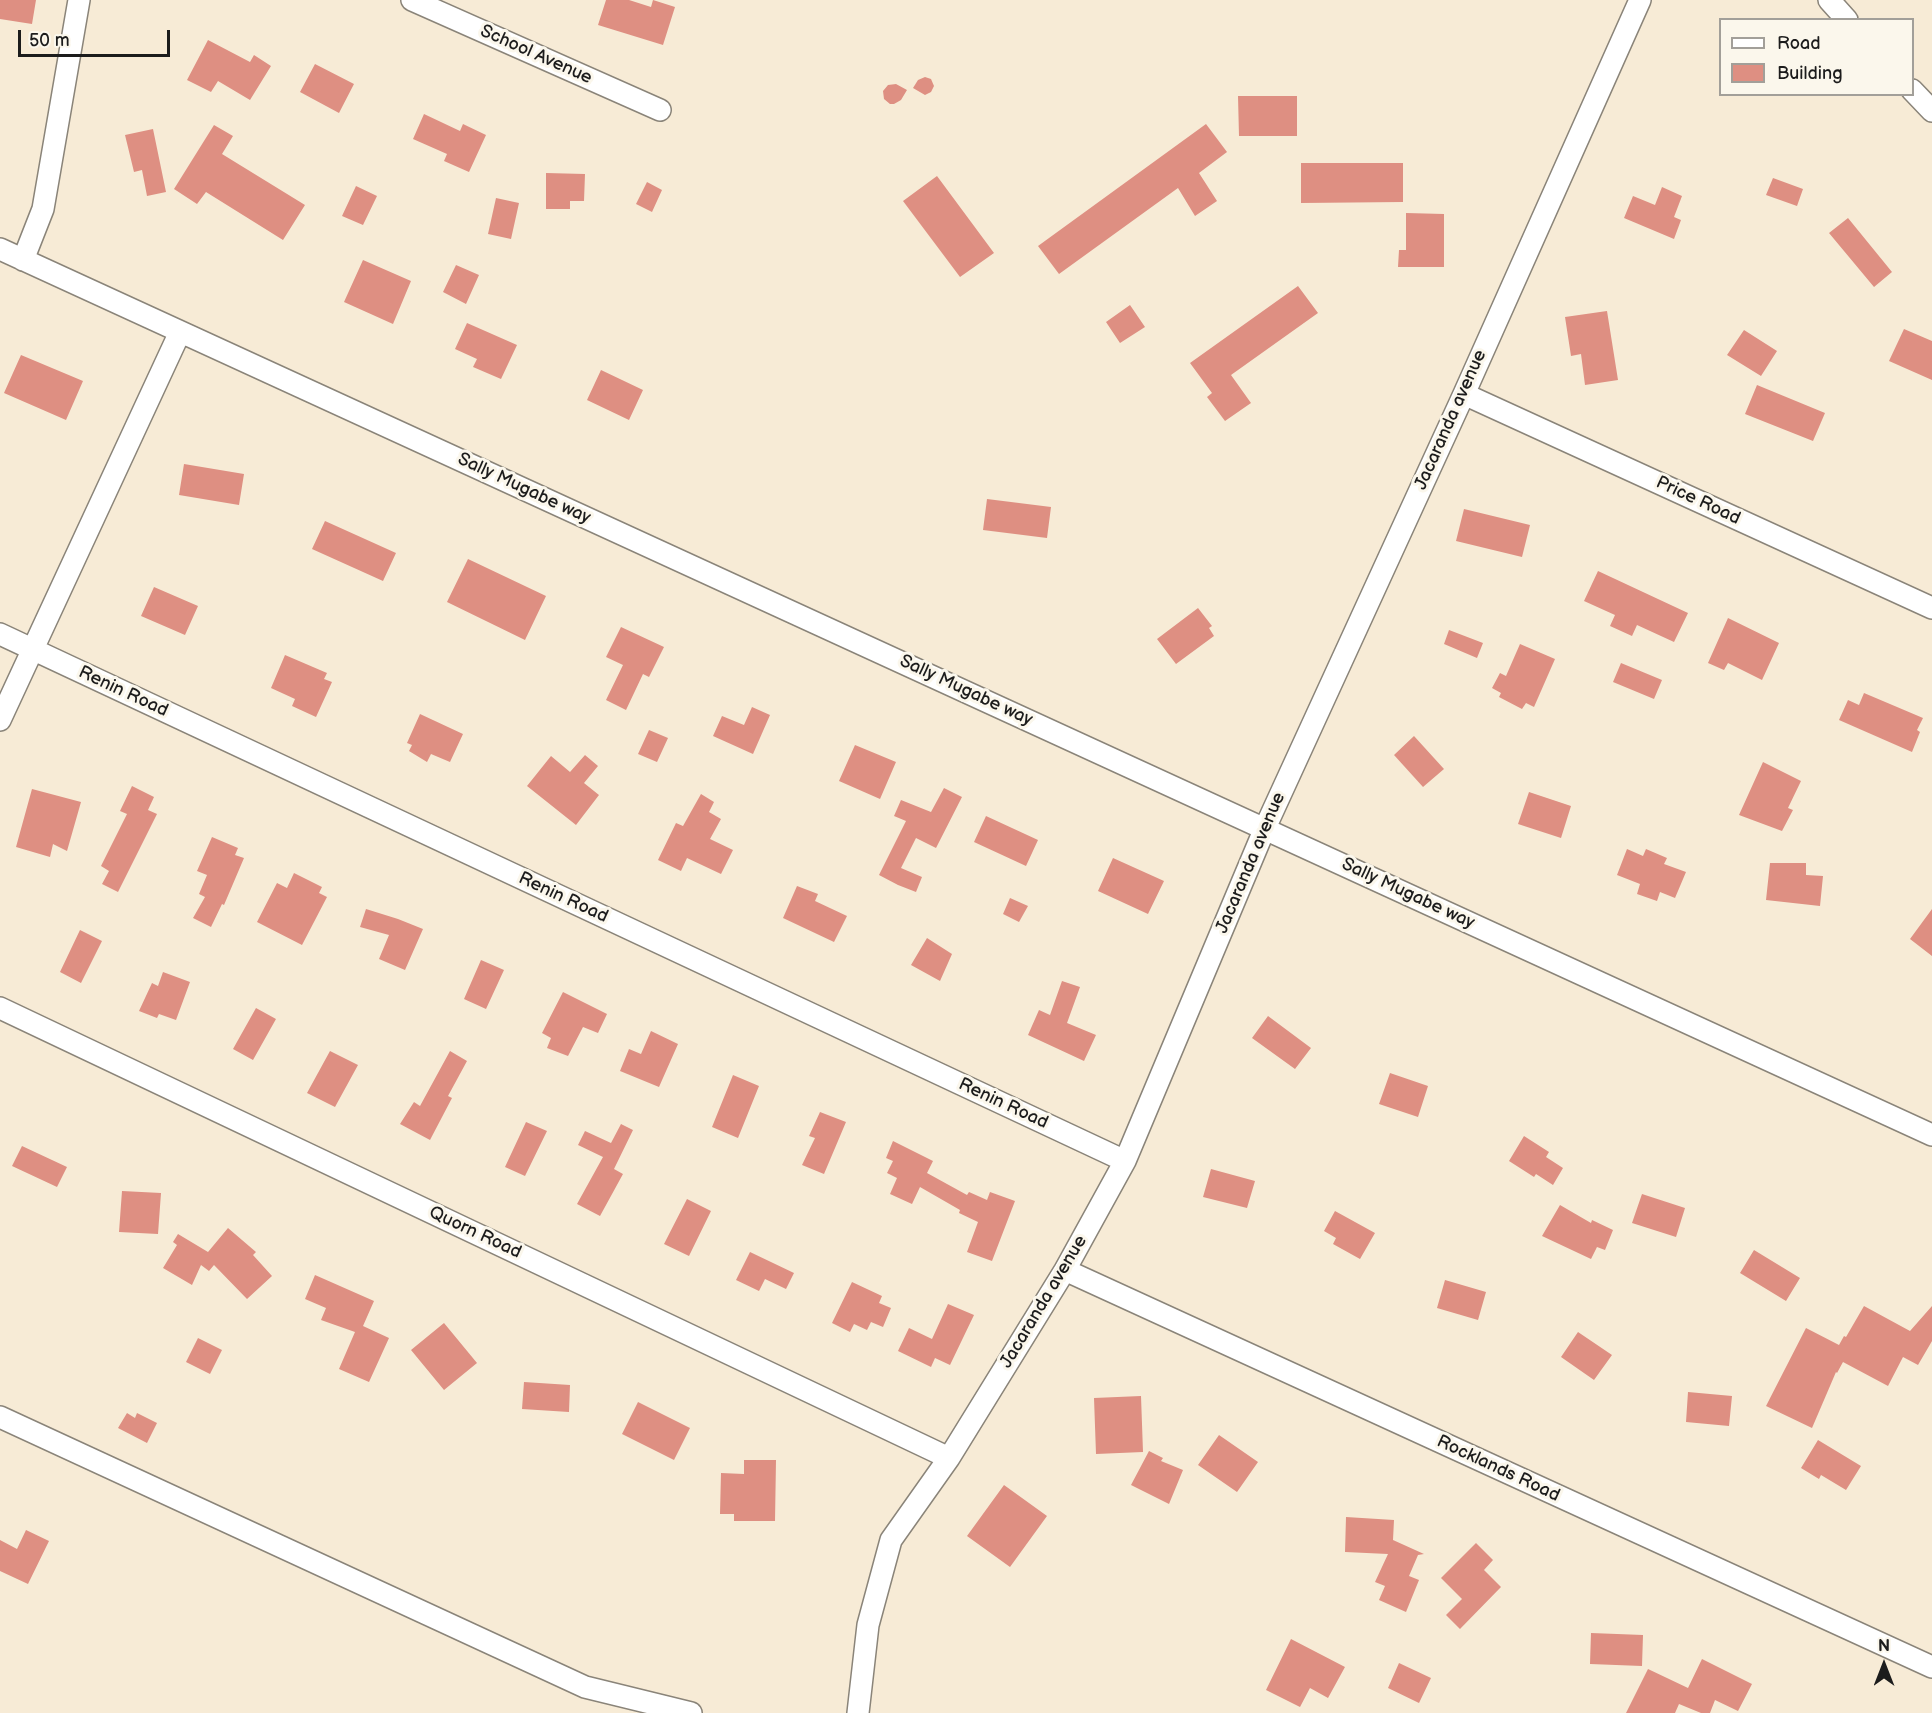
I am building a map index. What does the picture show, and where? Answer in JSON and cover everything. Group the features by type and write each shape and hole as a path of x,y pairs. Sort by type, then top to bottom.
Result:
{"street":[{"path":"23,260 43,209 80,0"},
{"name":"School Avenue","path":"412,0 660,111"},
{"name":"Jacaranda avenue","path":"858,1713 868,1625 891,1540 949,1458 1065,1270 1125,1161 1265,828 1464,394 1640,0"},
{"path":"1829,0 1845,18"},
{"path":"1914,92 1932,111"},
{"name":"Sally Mugabe way","path":"0,249 1932,1135"},
{"path":"0,720 180,332"},
{"name":"Price Road","path":"1464,394 1932,608"},
{"name":"Renin Road","path":"0,634 1125,1161"},
{"name":"Quorn Road","path":"0,1008 949,1458"},
{"name":"Rocklands Road","path":"1065,1270 1932,1667"},
{"path":"0,1417 585,1688 689,1713"}],"building":[{"path":"0,0 36,0 32,24 0,19"},
{"path":"606,0 629,0 651,7 653,0 675,7 663,45 598,25"},
{"path":"208,40 250,62 254,55 271,66 250,100 218,81 211,92 187,80"},
{"path":"315,64 354,84 339,113 300,92"},
{"path":"925,77 931,79 934,86 931,92 925,95 913,88 918,80"},
{"path":"896,84 907,90 901,100 890,104 884,99 883,91 888,85"},
{"path":"1238,96 1297,96 1297,136 1239,136"},
{"path":"424,114 460,131 463,124 486,135 469,172 444,161 447,154 413,139"},
{"path":"1206,124 1227,152 1199,173 1217,201 1195,216 1178,188 1059,274 1038,246"},
{"path":"214,125 233,136 222,154 305,205 283,240 206,192 197,204 174,189"},
{"path":"153,129 166,192 147,196 142,170 134,172 125,135"},
{"path":"1301,163 1403,163 1403,202 1301,203"},
{"path":"546,173 585,174 584,201 570,201 570,209 546,209"},
{"path":"937,176 994,253 960,277 903,201"},
{"path":"1773,178 1803,189 1797,206 1766,195"},
{"path":"647,182 662,190 652,212 636,204"},
{"path":"356,186 377,196 363,225 342,216"},
{"path":"1662,187 1682,196 1674,217 1681,220 1674,239 1624,218 1633,196 1655,205"},
{"path":"496,198 519,203 511,239 488,234"},
{"path":"1406,213 1444,214 1444,267 1398,267 1399,250 1406,250"},
{"path":"1848,218 1892,272 1874,287 1829,233"},
{"path":"363,260 411,281 393,324 344,302"},
{"path":"456,265 479,275 466,304 443,292"},
{"path":"1298,286 1318,313 1231,375 1251,403 1225,421 1207,397 1212,393 1190,363"},
{"path":"1130,305 1145,327 1120,343 1106,322"},
{"path":"1607,311 1618,380 1585,385 1581,354 1571,356 1565,317"},
{"path":"467,323 517,345 501,379 473,367 477,359 455,349"},
{"path":"1904,329 1932,341 1932,380 1889,361"},
{"path":"1744,330 1777,351 1761,376 1727,355"},
{"path":"21,355 83,381 66,420 4,393"},
{"path":"601,370 643,390 629,420 587,400"},
{"path":"1757,385 1825,413 1813,441 1745,414"},
{"path":"184,464 244,474 239,505 179,495"},
{"path":"987,499 1051,507 1047,538 983,530"},
{"path":"1464,509 1530,525 1522,557 1456,541"},
{"path":"325,521 396,553 383,581 312,549"},
{"path":"468,559 546,596 525,640 447,602"},
{"path":"1598,571 1688,613 1674,642 1637,625 1632,636 1610,626 1615,615 1584,601"},
{"path":"154,587 198,606 185,635 141,616"},
{"path":"1198,608 1212,626 1209,628 1214,636 1176,664 1157,639"},
{"path":"1728,618 1779,643 1762,680 1728,663 1724,670 1708,663"},
{"path":"621,627 664,647 649,677 643,674 626,710 606,700 623,665 606,657"},
{"path":"1449,630 1483,643 1477,658 1444,644"},
{"path":"1520,644 1555,659 1534,707 1526,703 1522,709 1499,697 1501,693 1492,688 1500,673 1506,676"},
{"path":"285,655 327,673 324,679 332,682 316,717 292,706 295,699 271,688"},
{"path":"1621,663 1662,680 1654,699 1613,682"},
{"path":"1864,693 1923,718 1917,730 1920,732 1912,752 1839,720 1848,700 1859,705"},
{"path":"752,707 770,715 753,754 713,736 722,716 744,725"},
{"path":"420,714 463,734 450,762 431,754 427,762 409,751 412,745 407,743"},
{"path":"649,730 668,738 657,762 638,754"},
{"path":"1414,736 1444,769 1423,787 1394,755"},
{"path":"855,745 896,762 880,799 839,781"},
{"path":"585,755 598,766 584,783 599,795 576,825 527,786 551,756 570,772"},
{"path":"1763,762 1801,781 1788,808 1793,810 1782,831 1739,815"},
{"path":"132,786 154,797 148,810 157,814 118,892 102,884 109,871 101,866 127,814 120,811"},
{"path":"944,788 962,797 936,848 916,838 901,868 922,877 916,892 879,875 906,821 894,816 901,800 931,812"},
{"path":"32,789 81,802 67,851 53,844 50,857 16,847"},
{"path":"1529,792 1571,806 1561,838 1518,824"},
{"path":"701,794 714,802 709,812 721,819 710,839 733,850 721,874 687,858 681,871 658,860 676,823 683,826"},
{"path":"986,816 1038,840 1026,866 974,842"},
{"path":"212,837 238,848 235,855 244,858 224,905 222,904 211,927 193,918 205,897 199,894 207,875 197,871"},
{"path":"1627,849 1643,856 1646,849 1667,858 1664,864 1686,872 1675,898 1660,892 1657,901 1637,894 1640,884 1617,875"},
{"path":"1113,858 1164,881 1148,914 1098,891"},
{"path":"1770,863 1806,863 1806,875 1823,876 1820,906 1766,900"},
{"path":"294,873 322,887 319,893 327,897 302,945 257,922 277,883 287,888"},
{"path":"797,886 818,894 815,901 847,916 834,942 783,918"},
{"path":"1010,898 1028,906 1019,922 1003,914"},
{"path":"366,909 423,929 405,970 379,959 389,935 360,927"},
{"path":"1932,909 1932,956 1910,939"},
{"path":"80,930 102,941 81,983 60,972"},
{"path":"927,938 952,954 940,981 911,965"},
{"path":"481,960 504,970 486,1009 464,999"},
{"path":"163,972 190,982 176,1020 159,1014 157,1018 139,1011 152,983 158,986"},
{"path":"1062,981 1080,987 1067,1023 1096,1035 1084,1061 1028,1035 1039,1010 1050,1015"},
{"path":"563,992 607,1014 598,1033 583,1027 568,1056 547,1048 551,1038 542,1033"},
{"path":"256,1008 276,1019 253,1060 233,1049"},
{"path":"1268,1016 1311,1048 1295,1069 1252,1038"},
{"path":"651,1031 678,1044 659,1087 620,1071 629,1049 641,1054"},
{"path":"330,1051 358,1065 335,1107 307,1093"},
{"path":"450,1051 467,1061 448,1096 452,1098 430,1140 400,1124 414,1102 420,1106"},
{"path":"1390,1073 1428,1086 1418,1117 1379,1104"},
{"path":"733,1075 759,1086 738,1138 712,1127"},
{"path":"820,1112 846,1122 824,1174 802,1165 815,1138 809,1136"},
{"path":"526,1122 547,1131 525,1176 505,1167"},
{"path":"621,1124 633,1130 614,1169 623,1174 600,1216 577,1204 603,1157 578,1145 585,1131 611,1143"},
{"path":"1524,1136 1549,1152 1546,1157 1563,1168 1553,1185 1536,1174 1534,1177 1509,1161"},
{"path":"893,1141 933,1161 927,1173 967,1195 969,1192 987,1200 990,1192 1015,1201 992,1261 967,1252 978,1222 959,1213 960,1210 920,1187 912,1204 890,1194 897,1178 887,1173 893,1161 886,1158"},
{"path":"22,1146 67,1167 57,1187 12,1166"},
{"path":"1211,1169 1255,1181 1247,1208 1203,1197"},
{"path":"122,1191 161,1193 158,1234 119,1232"},
{"path":"1642,1194 1685,1208 1676,1237 1632,1223"},
{"path":"687,1199 711,1211 689,1256 664,1244"},
{"path":"1560,1205 1591,1223 1592,1220 1613,1230 1605,1250 1597,1247 1591,1259 1542,1236"},
{"path":"1335,1211 1375,1233 1360,1259 1333,1244 1336,1238 1324,1231"},
{"path":"228,1228 256,1252 253,1255 272,1276 247,1299 214,1265 209,1271 201,1265 192,1285 163,1268 177,1245 173,1242 178,1234 208,1252"},
{"path":"1754,1250 1800,1278 1786,1301 1740,1273"},
{"path":"750,1252 794,1273 786,1289 765,1279 759,1291 736,1280"},
{"path":"315,1275 374,1301 363,1326 389,1338 369,1382 339,1369 355,1332 321,1320 326,1308 305,1299"},
{"path":"1445,1280 1486,1292 1478,1320 1437,1308"},
{"path":"852,1282 882,1296 879,1303 891,1308 883,1327 871,1322 867,1330 854,1324 850,1332 832,1323"},
{"path":"948,1304 974,1315 950,1365 935,1358 931,1367 898,1351 909,1328 932,1339"},
{"path":"1864,1306 1910,1331 1932,1306 1932,1341 1918,1365 1903,1357 1888,1386 1843,1362 1836,1372 1812,1428 1766,1406 1806,1328 1839,1345"},
{"path":"444,1323 477,1363 444,1390 411,1350"},
{"path":"1578,1332 1612,1355 1594,1380 1561,1357"},
{"path":"198,1338 222,1350 210,1374 186,1362"},
{"path":"524,1382 570,1385 569,1412 522,1409"},
{"path":"1688,1392 1732,1396 1729,1426 1686,1422"},
{"path":"1141,1396 1143,1452 1096,1454 1094,1398"},
{"path":"638,1402 690,1428 674,1460 622,1434"},
{"path":"127,1413 135,1418 137,1413 157,1423 147,1443 118,1428"},
{"path":"1219,1435 1258,1462 1237,1492 1198,1465"},
{"path":"1818,1440 1861,1466 1846,1490 1821,1475 1819,1479 1801,1468"},
{"path":"1149,1451 1163,1458 1161,1461 1183,1470 1169,1504 1131,1485"},
{"path":"744,1460 776,1460 775,1521 734,1521 734,1514 720,1514 721,1473 744,1474"},
{"path":"1004,1485 1047,1516 1010,1567 967,1536"},
{"path":"1346,1517 1394,1520 1393,1540 1424,1554 1418,1555 1409,1576 1419,1580 1406,1612 1379,1600 1385,1586 1375,1582 1388,1554 1345,1552"},
{"path":"26,1530 49,1541 28,1584 0,1571 0,1540 17,1549"},
{"path":"1476,1543 1493,1560 1484,1570 1501,1587 1460,1629 1446,1615 1462,1599 1441,1578"},
{"path":"1591,1633 1643,1635 1642,1666 1590,1664"},
{"path":"1291,1639 1345,1667 1328,1698 1310,1688 1300,1707 1266,1690"},
{"path":"1702,1659 1752,1684 1738,1711 1715,1700 1710,1713 1701,1713 1679,1704 1675,1713 1626,1713 1648,1669 1688,1688"},
{"path":"1399,1663 1431,1678 1419,1703 1388,1688"}]}
